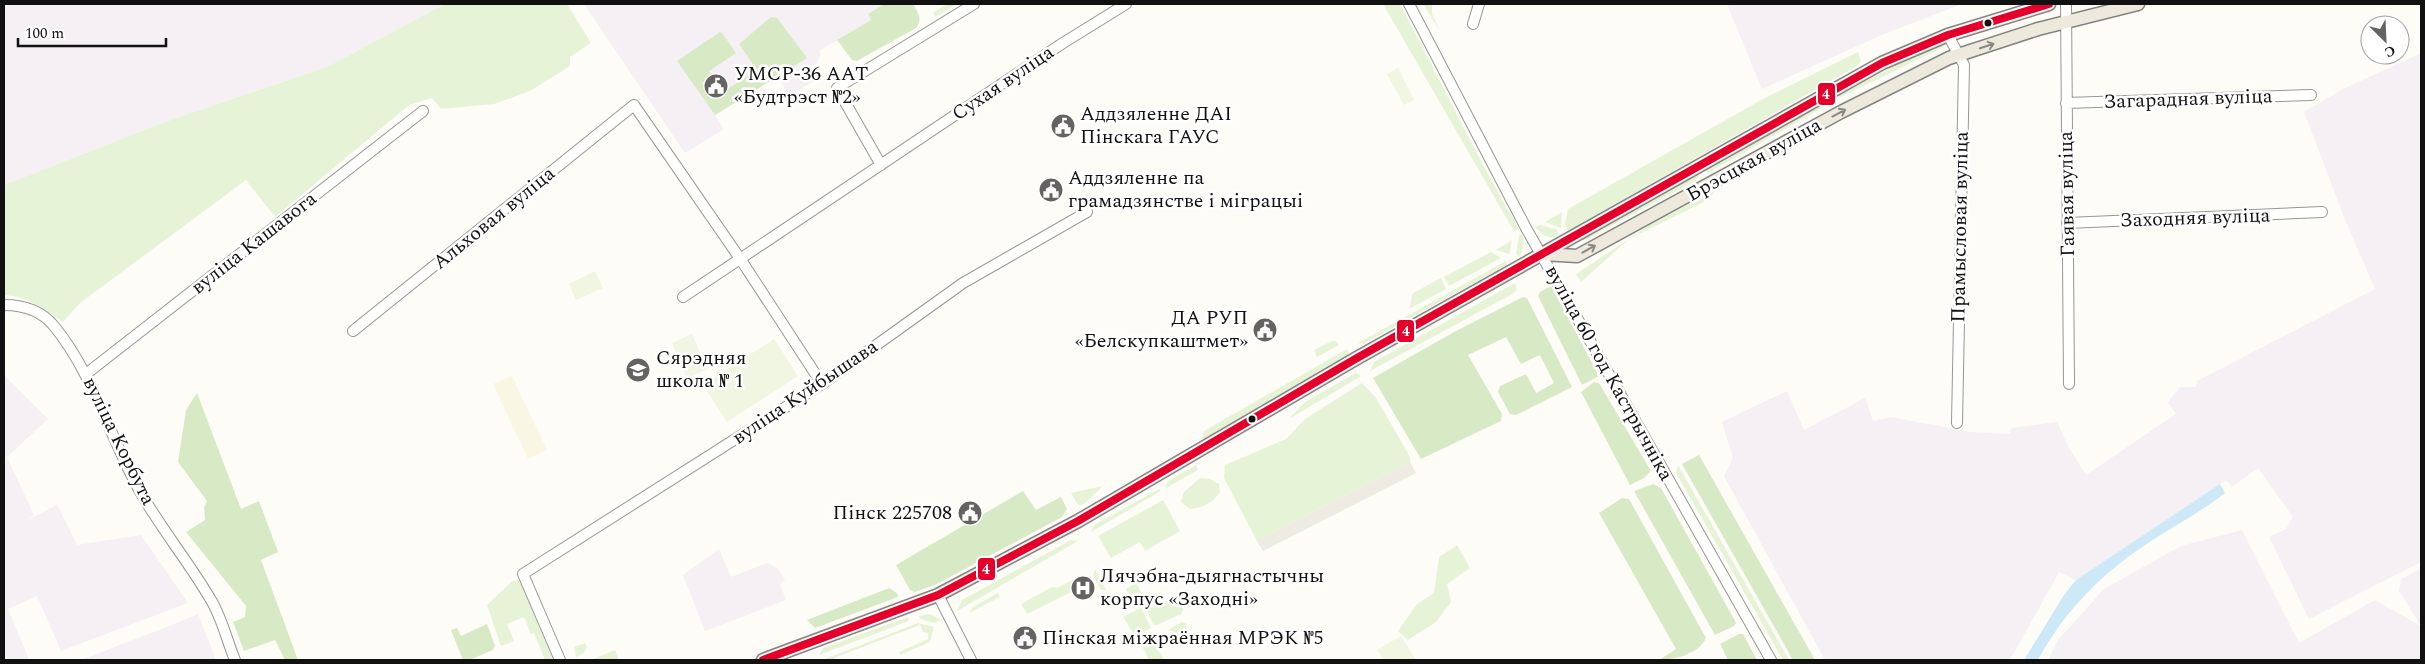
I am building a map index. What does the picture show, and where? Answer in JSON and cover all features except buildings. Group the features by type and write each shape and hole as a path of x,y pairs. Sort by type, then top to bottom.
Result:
{"main road":[{"name":"Брэсцкая вуліца","path":"763,660 938,595 1078,521 1349,362 1823,94 1882,63 1948,35 2049,4"},
{"name":"Брэсцкая вуліца","path":"1542,254 1577,256 1841,112 1958,55 2067,22 2138,4"}],"street":[{"path":"882,164 837,88 974,4"},
{"name":"Сухая вуліца","path":"683,297 1063,43 1126,4"},
{"name":"вуліца 60 год Кастрычніка","path":"1409,4 1542,254 1771,660"},
{"path":"1473,24 1479,4"},
{"name":"Гаявая вуліца","path":"2066,4 2069,384"},
{"name":"Прамысловая вуліца","path":"1948,35 1964,65 1957,423"},
{"name":"Загарадная вуліца","path":"2066,103 2311,95"},
{"name":"Альховая вуліца","path":"353,331 634,105 741,260"},
{"name":"вуліца Кашавога","path":"86,374 423,111"},
{"name":"вуліца Куйбышава","path":"560,660 523,574 822,384 963,283 1087,212"},
{"name":"Заходняя вуліца","path":"2067,223 2322,212"},
{"path":"741,260 822,384"},
{"name":"вуліца Корбута","path":"4,305 23,305 46,318 54,325 86,374 142,495 212,602 235,660"},
{"path":"938,595 971,660"}],"shaded area":[{"path":"4,4 445,4 327,67 165,122 4,185"},
{"path":"584,4 884,4 868,14 871,20 819,51 821,54 816,64 810,68 815,80 790,96 777,77 715,115 724,129 685,153"},
{"path":"1727,4 1962,4 1884,34 1762,89"},
{"path":"2421,53 2421,562 2309,619 2269,537 2286,529 2293,517 2258,468 2232,487 2226,480 2076,580 2059,572 2011,658 2007,660 1825,660 1724,476 1733,458 1722,422 1787,391 1804,430 1865,398 1873,421 1891,417 1971,432 2010,434 2011,428 2057,422 2069,448 2086,475 2176,414 2168,402 2180,387 2196,387 2197,381 2375,289 2346,222 2304,112 2341,90 2395,65 2410,65 2410,58"},
{"path":"4,375 48,419 7,457 34,515 27,520 57,505 77,545 141,535 188,603 61,651 37,596 8,609 29,660 4,660"},
{"path":"512,376 547,450 528,459 493,384"},
{"path":"1410,462 1416,473 1263,551 1257,541"},
{"path":"2242,530 2299,643 2375,600 2421,626 2421,660 2048,660 2058,640 2104,589 2181,546"},
{"path":"719,549 731,577 767,563 778,569 785,580 780,584 786,600 705,631 683,575"},
{"path":"2421,569 2421,626 2399,591 2401,579"},
{"path":"198,614 216,660 81,660 172,625"}],"green space":[{"path":"445,4 567,4 591,43 570,57 570,66 530,91 494,104 441,109 432,98 409,105 275,217 246,180 80,303 63,322 28,301 4,295 4,185 165,122 327,67"},
{"path":"884,4 913,4 919,16 918,25 916,28 857,61 852,60 837,40 871,20 868,14"},
{"path":"947,4 957,4 935,17 933,13"},
{"path":"1383,4 1400,4 1473,146 1519,229 1514,231"},
{"path":"1423,4 1432,4 1432,14 1440,31"},
{"path":"771,17 777,18 807,58 715,115 677,61 720,32 722,33 736,53 709,71 712,77 702,83 712,99 757,70 739,44"},
{"path":"1943,45 1944,47 1841,97 1838,96 1903,61"},
{"path":"1858,52 1861,61 1857,66 1568,231 1565,224 1568,209 1763,99"},
{"path":"1398,68 1414,100 1404,105 1387,74"},
{"path":"1821,105 1823,106 1822,108 1707,173 1706,171"},
{"path":"1696,174 1699,176 1695,181 1583,241 1582,238"},
{"path":"1714,191 1710,199 1629,239 1581,282 1576,274 1653,223"},
{"path":"1562,212 1561,228 1545,222"},
{"path":"1540,225 1556,229 1559,235 1552,238 1543,235 1535,227"},
{"path":"1522,234 1524,244 1520,257 1516,254 1519,236"},
{"path":"1512,240 1509,254 1496,250"},
{"path":"1491,252 1501,258 1449,286 1444,277"},
{"path":"1506,261 1507,265 1363,344 1358,343"},
{"path":"595,271 603,288 576,300 569,284"},
{"path":"1441,278 1446,289 1409,309 1413,293"},
{"path":"1515,283 1517,290 1512,294 1370,371 1374,362"},
{"path":"1551,286 1599,376 1582,385 1538,296 1540,292"},
{"path":"1523,297 1527,298 1572,387 1516,415 1510,414 1498,392 1500,386 1526,374 1536,393 1554,383 1540,355 1521,364 1506,337 1468,355 1502,414 1501,421 1421,459 1373,378 1454,332"},
{"path":"692,334 707,369 687,378 672,343"},
{"path":"774,339 798,376 727,422 703,385"},
{"path":"1332,341 1336,341 1339,345 1317,357 1314,350"},
{"path":"1347,349 1349,353 1347,356 1201,441 1204,431"},
{"path":"1356,373 1361,376 1289,419 1305,402"},
{"path":"1594,382 1599,383 1651,471 1644,478 1630,485 1581,392"},
{"path":"1362,383 1376,398 1410,457 1410,462 1257,541 1224,478 1225,465 1286,439 1305,419"},
{"path":"197,393 241,509 259,501 278,552 261,560 298,660 285,660 275,640 244,651 233,622 245,617 246,606 186,532 205,520 204,507 207,501 178,462 186,410"},
{"path":"1699,455 1815,660 1792,660 1682,464"},
{"path":"1196,465 1198,470 1166,488 1167,482"},
{"path":"1678,465 1789,660 1783,660 1676,473"},
{"path":"1200,478 1210,479 1219,484 1220,492 1207,504 1190,509 1181,502 1184,492"},
{"path":"1653,484 1661,488 1734,619 1736,623 1734,626 1715,635 1634,491"},
{"path":"1103,486 1083,505 1078,505 1071,493"},
{"path":"1159,489 1161,491 1091,532 1094,525"},
{"path":"1023,491 1036,510 1061,497 1067,509 1062,517 935,585 915,592 910,590 896,565"},
{"path":"1622,498 1629,499 1706,638 1703,644 1686,655 1659,660 1676,649 1599,513"},
{"path":"1163,500 1180,531 1145,551 1140,542 1111,558 1098,536"},
{"path":"1071,540 1078,541 957,611 962,600"},
{"path":"1457,545 1470,568 1447,584 1451,602 1436,622 1408,640 1398,631 1417,604 1434,593 1439,557"},
{"path":"1095,569 1106,590 1101,590 1093,575"},
{"path":"521,579 555,660 545,660 534,633 531,634 524,617 507,624 514,641 501,646 487,605 511,582"},
{"path":"1073,580 1077,589 1027,614 1021,604 1052,587 1057,588"},
{"path":"1136,583 1145,599 1134,606 1126,589"},
{"path":"889,588 897,593 898,597 815,628 807,620"},
{"path":"998,593 1000,597 969,613 973,607"},
{"path":"1181,593 1183,610 1181,614 1157,625 1153,624 1147,610"},
{"path":"1140,608 1151,628 1135,636 1123,617"},
{"path":"930,614 941,620 935,623 920,619 919,616"},
{"path":"908,617 909,621 819,655 823,648"},
{"path":"1182,622 1187,624 1184,632 1181,634 1168,630"},
{"path":"918,623 934,627 930,642 900,655 899,652 928,639 928,633 923,632 920,625 834,658 834,660 822,660"},
{"path":"487,624 495,646 493,650 469,660 463,660 451,630 457,628 461,636"},
{"path":"1163,634 1179,637 1158,649 1164,660 1149,660 1143,648 1145,644"},
{"path":"1739,634 1743,634 1757,660 1728,660 1720,644"},
{"path":"1401,636 1416,660 1384,660 1377,650"},
{"path":"585,643 587,647 584,653 576,657 574,647"},
{"path":"615,650 619,660 591,660"}],"water":[{"path":"2220,484 2225,493 2120,563 2093,587 2068,614 2038,660 2024,660 2064,595 2076,580"}],"transit line":[{"name":"4","path":"763,660 938,595 1078,521 1357,358 1882,63 1948,35 2049,4"}],"place":[{"name":"УМСР-36 ААТ «Будтрэст №2»","path":"716,86"},
{"name":"Аддзяленне ДАІ Пінскага ГАУС","path":"1063,126"},
{"name":"Аддзяленне па грамадзянстве і міграцыі","path":"1051,190"},
{"name":"ДА РУП «Белскупкаштмет»","path":"1265,330"},
{"name":"Сярэдняя школа № 1","path":"638,370"},
{"name":"Пінск 225708","path":"970,513"},
{"name":"Лячэбна-дыягнастычны корпус «Заходні»","path":"1083,588"},
{"name":"Пінская міжраённая МРЭК №5","path":"1025,638"}]}
